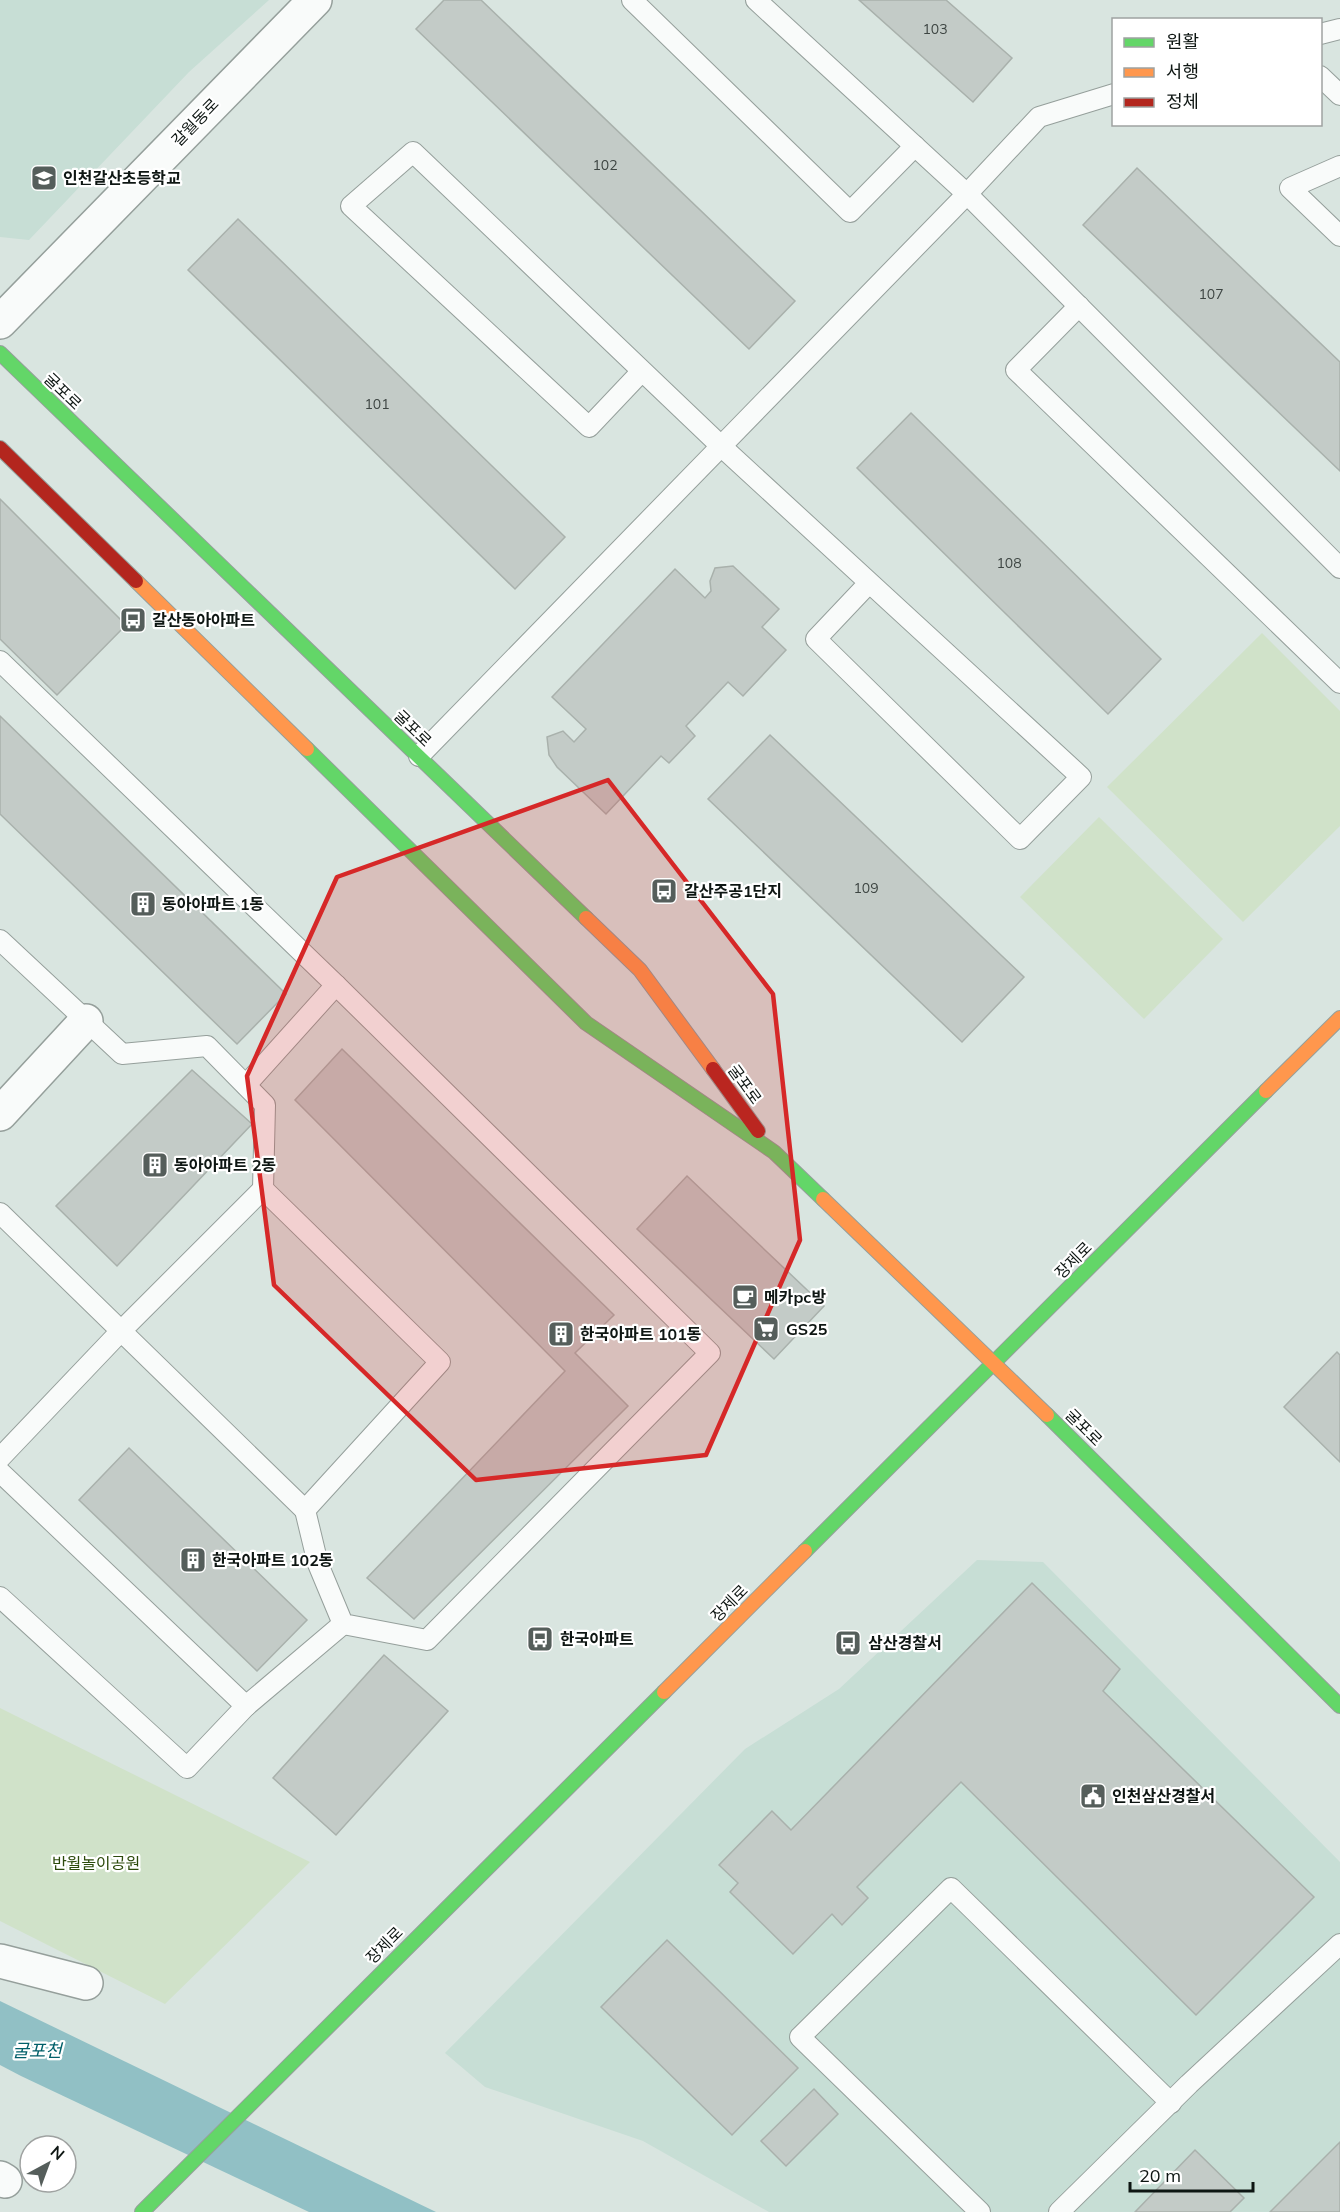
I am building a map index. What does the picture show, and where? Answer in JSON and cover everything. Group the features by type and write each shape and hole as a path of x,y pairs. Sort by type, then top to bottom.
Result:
{"main road":[{"name":"굴포로","path":"0,353 640,970 774,1152"},
{"name":"굴포로","path":"0,448 586,1023 774,1152 994,1362 1340,1706"},
{"name":"장제로","path":"144,2210 1340,1018"}],"street":[{"name":"갈월동로","path":"0,322 315,0"},
{"path":"0,1114 86,1021"},
{"path":"0,1961 86,1983"}],"lane":[{"path":"632,0 850,212 915,146"},
{"path":"756,0 967,194 1340,568"},
{"path":"1322,34 1340,29"},
{"path":"1322,78 1340,95"},
{"path":"419,756 722,447 1039,117 1112,94"},
{"path":"642,371 589,427 351,206 413,152 722,447 1081,777 1020,839 816,639 869,583"},
{"path":"1340,166 1290,188 1340,237"},
{"path":"1079,306 1016,370 1340,683"},
{"path":"0,661 336,985 710,1353 427,1640 343,1624"},
{"path":"0,940 122,1054 207,1046 265,1105 263,1189 120,1332 0,1458"},
{"path":"246,1085 336,985"},
{"path":"263,1189 440,1362 305,1510"},
{"path":"0,1213 305,1510 318,1564 343,1624"},
{"path":"0,1472 246,1706"},
{"path":"0,1597 187,1768 246,1706 343,1624"},
{"path":"980,2212 800,2037 951,1888 1171,2103"},
{"path":"1059,2212 1340,1944"}],"highlighted area":[{"path":"608,780 773,994 800,1240 706,1455 476,1480 274,1285 247,1076 337,877"}],"shaded area":[{"name":"인천갈산초등학교","path":"0,0 269,0 189,72 29,240 0,237"},
{"path":"977,1560 1043,1562 1340,1862 1340,2212 769,2212 643,2141 485,2087 445,2053 745,1749 839,1689"}],"green space":[{"path":"1262,633 1340,711 1340,826 1243,922 1107,787"},
{"path":"1099,817 1223,939 1144,1019 1020,897"},
{"name":"반월놀이공원","path":"0,1708 310,1862 165,2004 0,1921"}],"water":[{"name":"굴포천","path":"0,2001 436,2212 309,2212 21,2076 0,2065"}],"building":[{"path":"444,0 481,0 795,301 749,349 416,29"},
{"path":"859,0 946,0 1012,58 973,102"},
{"path":"1137,168 1340,362 1340,471 1083,225"},
{"path":"238,219 565,537 515,589 188,270"},
{"path":"911,413 1161,659 1108,714 857,468"},
{"path":"0,499 126,625 57,695 0,639"},
{"path":"733,566 779,609 762,627 786,650 743,696 728,682 686,726 695,736 669,763 661,756 606,814 557,767 549,755 547,737 563,731 574,742 586,729 552,697 675,569 705,598 711,591 710,581 715,568"},
{"name":"동아아파트 1동","path":"0,716 286,994 237,1044 0,814"},
{"path":"770,735 1024,977 962,1042 708,799"},
{"name":"한국아파트 101동","path":"342,1049 614,1315 575,1353 628,1406 414,1619 367,1578 565,1371 295,1100"},
{"name":"동아아파트 2동","path":"192,1070 252,1124 117,1266 56,1206"},
{"path":"687,1176 824,1306 774,1359 637,1229"},
{"path":"1337,1352 1340,1355 1340,1462 1284,1407"},
{"name":"한국아파트 102동","path":"129,1448 307,1620 257,1671 79,1500"},
{"name":"인천삼산경찰서","path":"1032,1583 1120,1669 1103,1691 1314,1897 1196,2015 961,1782 857,1887 868,1898 842,1925 832,1914 793,1954 730,1892 738,1883 719,1865 772,1811 791,1830"},
{"path":"384,1655 448,1711 336,1835 273,1778"},
{"path":"667,1940 798,2068 732,2135 601,2007"},
{"path":"814,2089 838,2114 786,2166 761,2141"},
{"path":"1340,2142 1340,2212 1270,2212"},
{"path":"1195,2150 1244,2198 1230,2212 1135,2212"}],"traffic: fast":[{"path":"0,353 586,918"},
{"path":"307,749 586,1023 774,1152 823,1199"},
{"path":"805,1551 1266,1091"},
{"path":"1047,1415 1340,1706"},
{"path":"142,2212 664,1692"}],"traffic: slow":[{"path":"136,581 307,749"},
{"path":"586,918 640,970 713,1069"},
{"path":"1266,1091 1340,1018"},
{"path":"823,1199 1047,1415"},
{"path":"664,1692 805,1551"}],"traffic: jam":[{"path":"0,448 136,581"},
{"path":"713,1069 758,1131"}],"place":[{"name":"인천갈산초등학교","path":"44,178"},
{"name":"갈산동아아파트","path":"133,620"},
{"name":"갈산주공1단지","path":"664,891"},
{"name":"동아아파트 1동","path":"143,904"},
{"name":"동아아파트 2동","path":"155,1165"},
{"name":"메카pc방","path":"745,1297"},
{"name":"GS25","path":"766,1329"},
{"name":"한국아파트 101동","path":"561,1334"},
{"name":"한국아파트 102동","path":"193,1560"},
{"name":"한국아파트","path":"540,1639"},
{"name":"삼산경찰서","path":"848,1643"},
{"name":"인천삼산경찰서","path":"1093,1796"}]}
